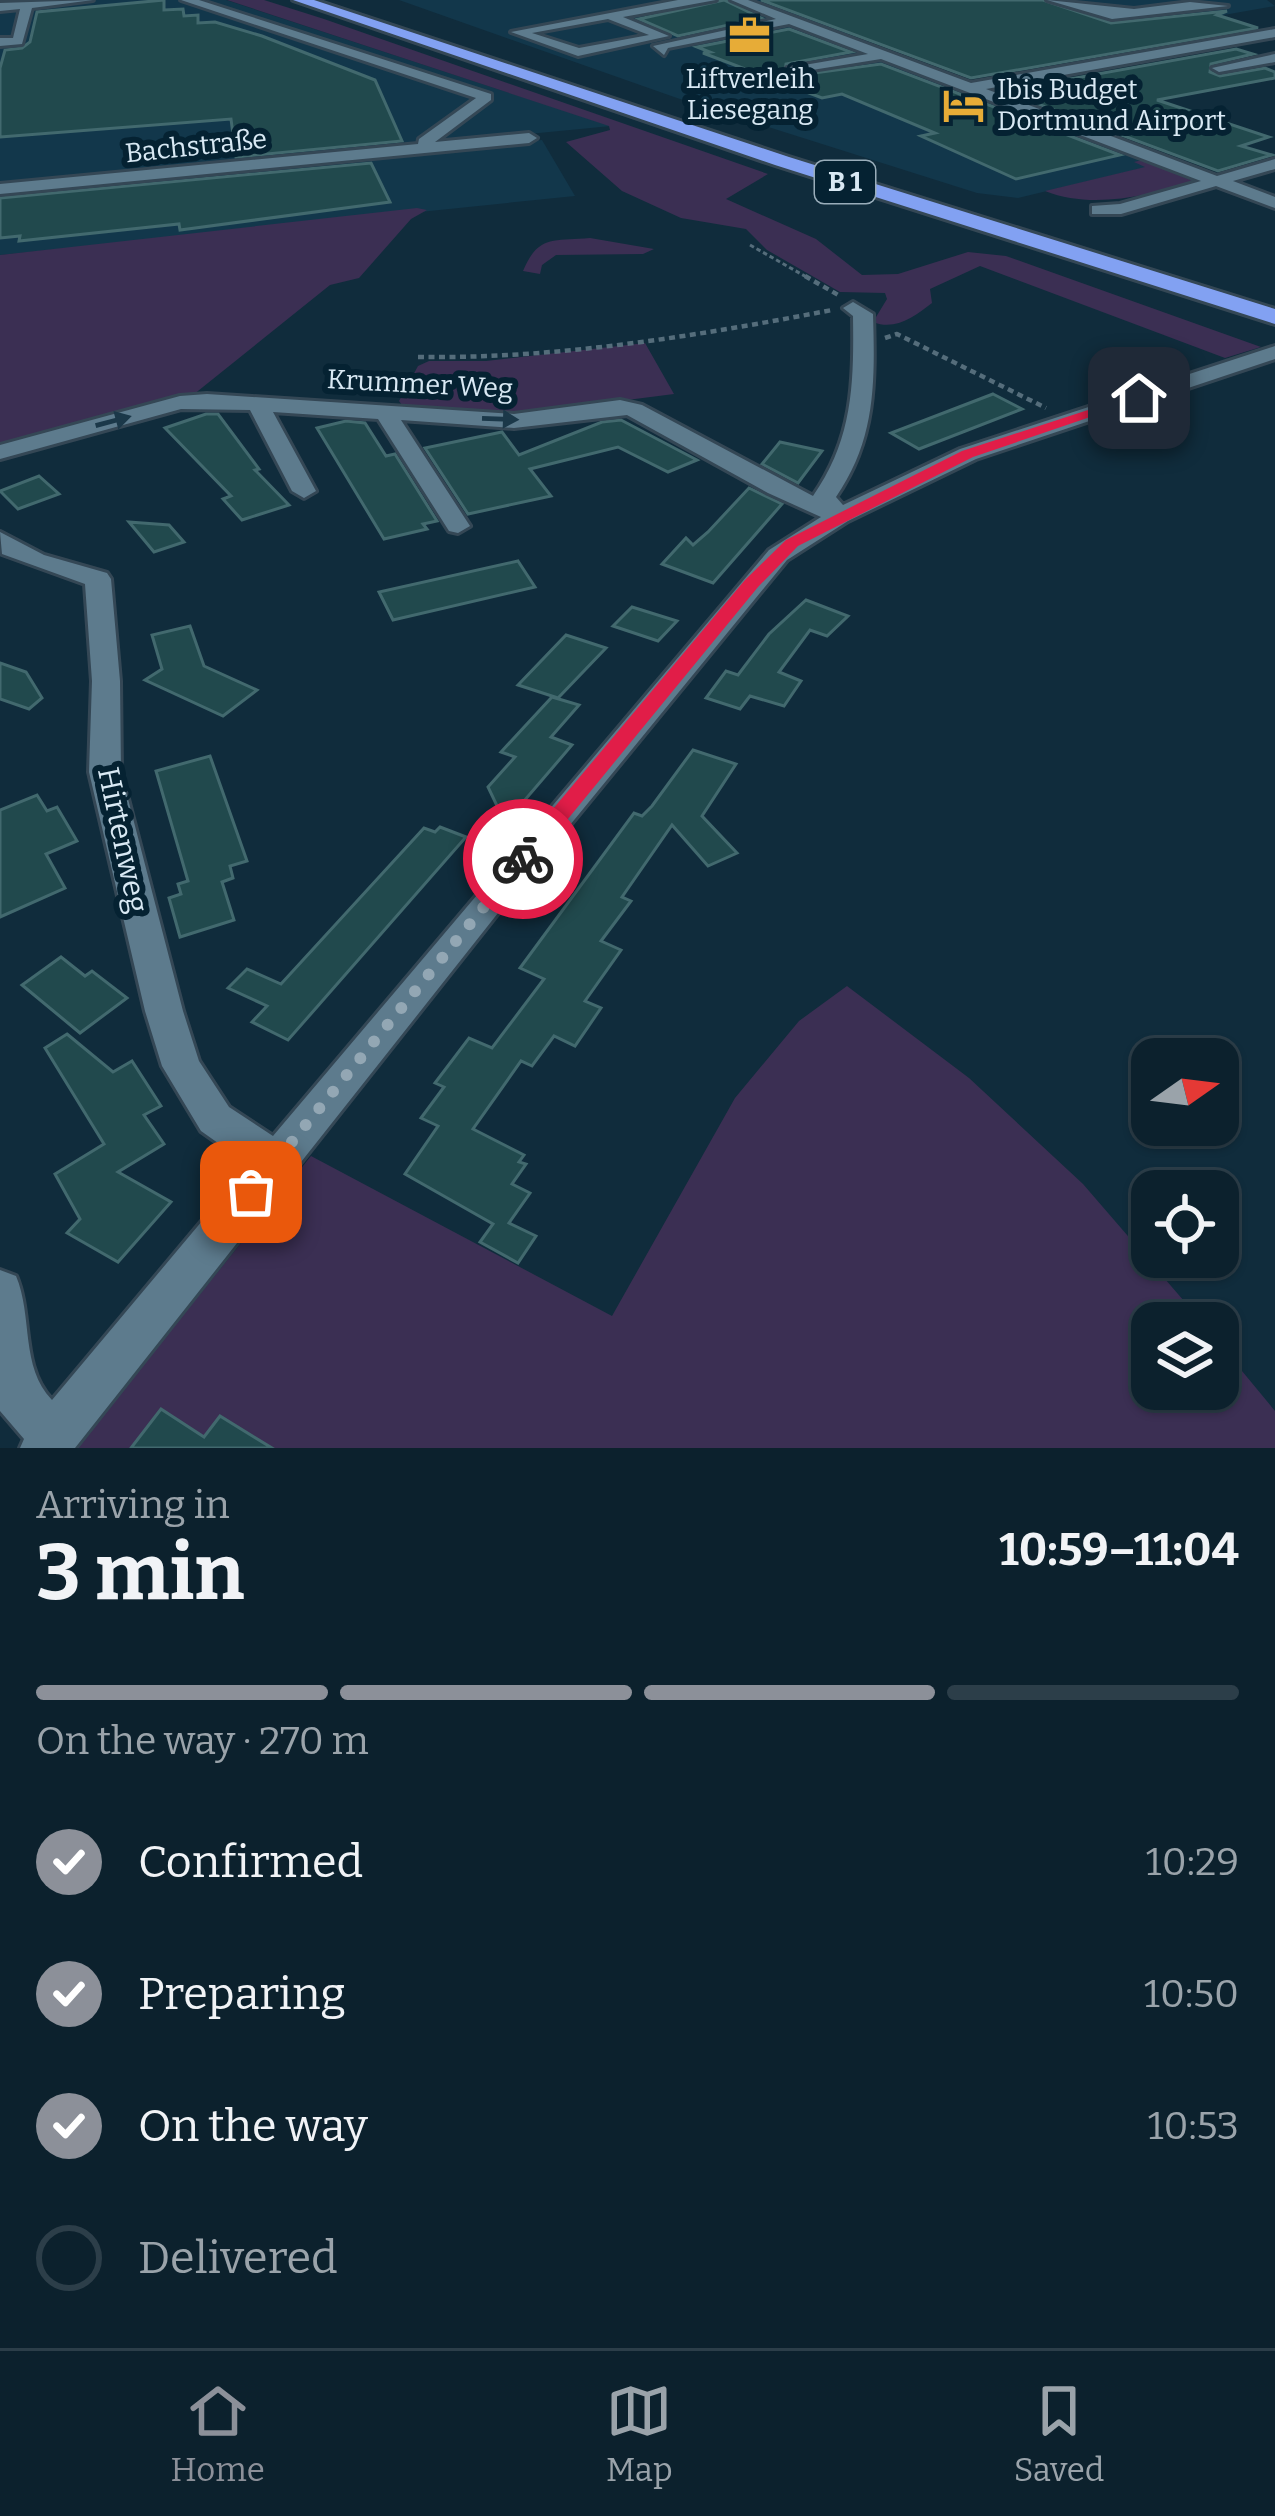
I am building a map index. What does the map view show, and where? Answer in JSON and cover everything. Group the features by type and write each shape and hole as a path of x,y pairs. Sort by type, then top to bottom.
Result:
{"highway":[{"path":"284,0 306,2"},
{"name":"B 1","path":"332,0 1275,302"},
{"path":"357,0 431,33"},
{"name":"B 1","path":"306,2 782,161 1275,317"}],"street":[{"path":"0,8 87,0"},
{"path":"187,0 485,97 439,135 396,153"},
{"path":"610,16 663,36 578,52 517,32 610,16 710,0"},
{"path":"737,0 1275,203"},
{"path":"1059,2 1106,15 1171,0"},
{"path":"0,42 18,41 27,4"},
{"path":"1125,11 1222,6"},
{"path":"623,59 667,51 659,46 789,20"},
{"path":"968,88 1275,33"},
{"path":"1219,68 1275,58 1224,42"},
{"path":"792,70 882,55"},
{"name":"Bachstraße","path":"0,189 529,138"},
{"path":"1098,210 1275,164"},
{"path":"839,516 824,498 852,459 865,404 863,314 853,308"},
{"path":"0,1291 4,1338 19,1400 49,1442 752,583 792,543 968,454 1275,352"},
{"name":"Krummer Weg","path":"0,452 180,404 258,404 514,421 620,407 839,516"},
{"path":"258,404 304,491"},
{"path":"385,413 458,526"},
{"name":"Hirtenweg","path":"0,539 32,560 98,579 106,681 105,772 164,1011 182,1066 215,1119 276,1161"}],"path":[{"path":"418,357 487,358 707,334 853,308 847,299 750,244"},
{"path":"863,350 896,334 1070,420"}],"shaded area":[{"path":"0,0 226,0 611,126 0,185"},
{"path":"227,0 264,0 324,19 768,174 726,199 816,239 862,275 898,274 968,252 1006,256 1261,347 1225,358 980,266 930,289 932,303 911,318 889,325 873,322 887,299 885,293 840,292 767,250 746,229 681,218 622,191 566,142 610,130 609,126"},
{"path":"399,0 1267,0 1275,6 1065,43 946,19 828,38 1142,160 1137,161 1147,167 1018,198 977,193 677,98"},
{"path":"542,140 575,196 0,255 0,192"},
{"path":"1142,160 1196,182 1101,200 1045,191 1145,167 1134,162"},
{"path":"427,210 411,219 359,278 330,285 188,399 0,448 0,255"},
{"path":"590,238 654,249 643,254 556,255 542,265 540,274 523,271 541,246"},
{"path":"645,343 674,394 510,415 405,409 399,401 418,366 429,361 486,361"},
{"path":"847,986 969,1078 1083,1184 1131,1240 1131,1278 1164,1278 1185,1302 1131,1302 1131,1410 1239,1410 1239,1367 1275,1411 1275,1448 76,1448 311,1156 612,1316 735,1098 799,1021"}],"building":[{"path":"164,0 164,10 183,9 184,16 198,15 198,23 215,22 262,36 375,80 402,141 236,157 231,119 0,137 0,68 5,50 30,42 37,12"},
{"path":"724,0 761,18 678,36 639,19"},
{"path":"761,0 1043,0 1111,23 1227,11 1217,15 1258,28 971,78"},
{"path":"789,29 851,52 786,64 784,77 881,64 1120,155 1016,179 921,136 935,133 842,94 822,98 697,47"},
{"path":"1236,49 1253,54 1211,64 1210,72 1220,76 1265,68 1275,72 1275,78 1157,100 1269,137 1241,146 1272,155 1218,171 1003,91"},
{"path":"371,163 390,202 180,230 179,224 19,241 20,236 0,238 0,198"},
{"path":"993,394 1022,409 919,449 891,433"},
{"path":"218,414 259,469 255,470 289,505 242,520 223,499 231,496 165,428"},
{"path":"621,420 697,460 668,472 618,447 530,469 551,496 468,514 425,448 502,432 519,455 602,422"},
{"path":"346,421 365,423 386,456 395,454 437,521 423,524 427,529 384,539 317,428"},
{"path":"780,442 822,451 798,483 762,464"},
{"path":"39,476 59,494 18,509 0,491"},
{"path":"749,488 782,504 713,583 662,564 686,538 693,545 708,532"},
{"path":"129,522 169,525 184,542 154,552"},
{"path":"518,561 535,587 393,620 379,592"},
{"path":"806,600 848,616 827,636 810,630 779,672 801,681 784,706 750,696 740,709 706,698 726,671 738,675 769,634"},
{"path":"632,607 677,621 658,641 613,626"},
{"path":"190,626 204,666 257,690 223,716 145,680 162,669 152,635"},
{"path":"566,635 606,648 558,698 518,685"},
{"path":"0,663 26,672 42,698 29,709 0,699"},
{"path":"552,697 579,705 551,737 572,745 512,815 499,810 488,787 515,757 501,752"},
{"path":"693,750 736,764 702,816 737,853 708,866 672,825 622,897 631,901 601,941 621,950 585,1001 601,1008 575,1046 554,1036 532,1066 521,1061 473,1129 524,1155 519,1162 526,1164 512,1184 530,1193 509,1223 536,1236 518,1263 480,1242 493,1224 405,1174 438,1126 421,1118 444,1087 435,1083 469,1038 492,1048 544,979 520,968 634,813 642,816 652,806"},
{"path":"210,756 247,861 230,866 233,878 222,882 234,920 180,937 169,898 181,894 178,884 188,881 156,771"},
{"path":"37,795 47,811 57,807 77,841 46,854 65,888 0,917 0,810"},
{"path":"440,827 466,837 288,1040 252,1022 267,1006 228,988 247,969 281,984 424,828 435,832"},
{"path":"61,957 85,976 92,971 127,998 80,1033 22,985"},
{"path":"67,1034 113,1072 132,1061 161,1106 144,1115 164,1144 118,1172 171,1202 118,1262 67,1233 80,1219 55,1174 104,1144 45,1048"},
{"path":"161,1409 204,1437 220,1416 272,1448 131,1448"}],"way so far":[{"path":"251,1192 523,859"}],"place":[{"name":"Liftverleih Liesegang","path":"750,35"},
{"name":"Ibis Budget Dortmund Airport","path":"963,106"}],"route":[{"path":"523,859 752,583 792,543 968,454 1139,398"}]}
